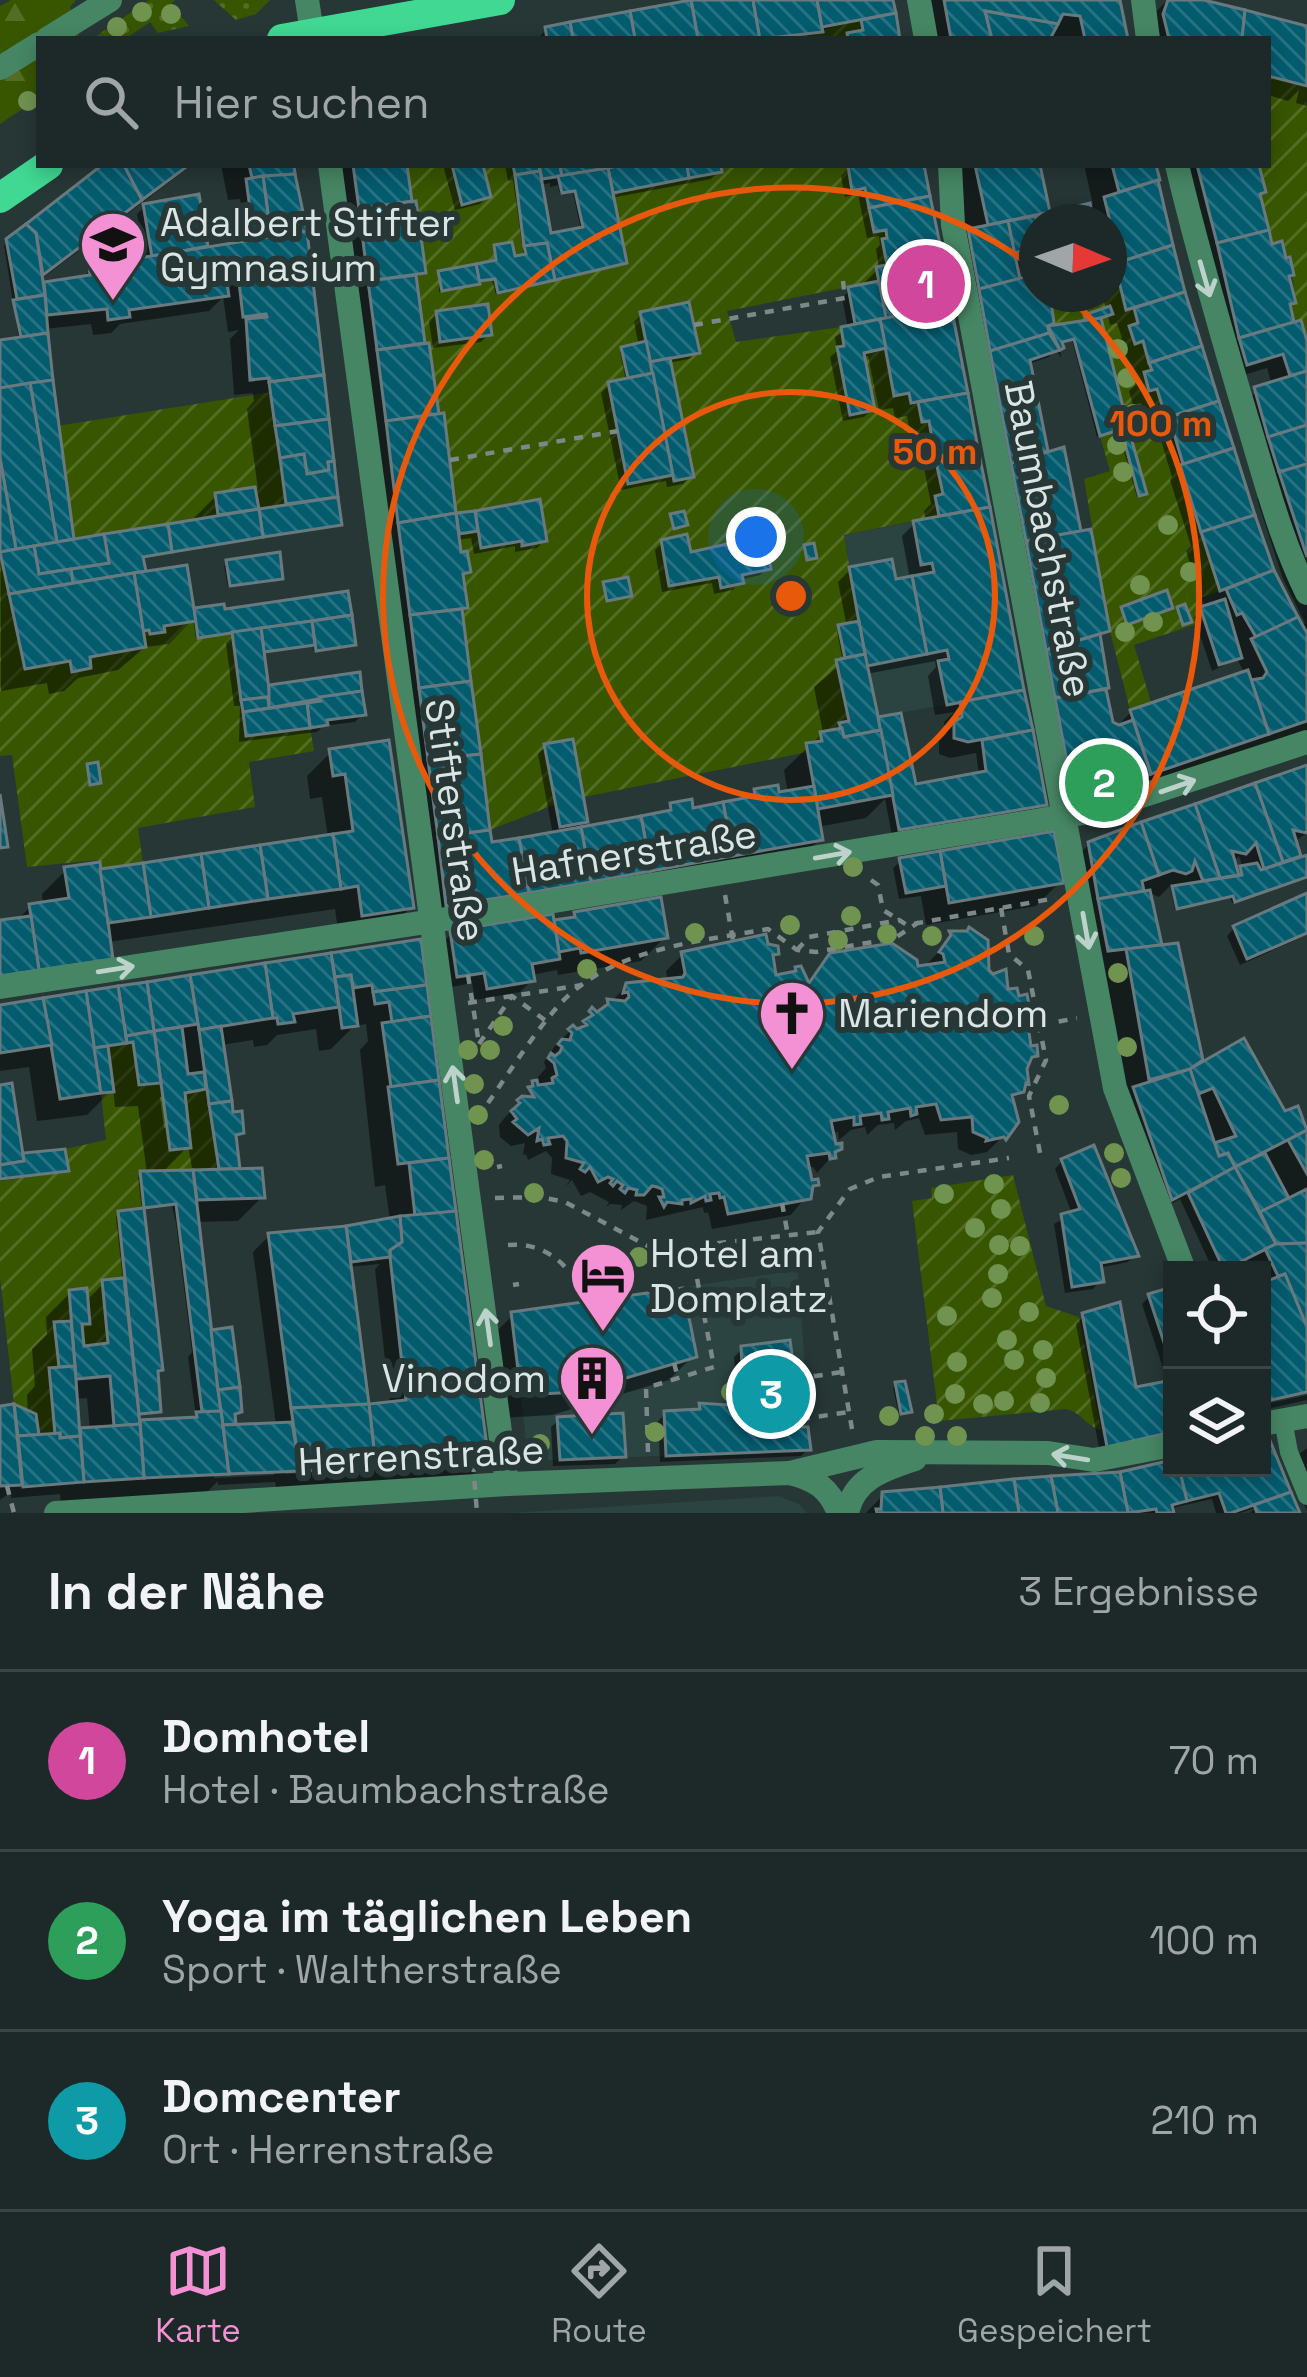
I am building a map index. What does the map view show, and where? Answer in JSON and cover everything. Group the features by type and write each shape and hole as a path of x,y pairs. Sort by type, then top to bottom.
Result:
{"main road":[{"path":"308,36 500,0"},
{"path":"0,198 44,168"}],"street":[{"path":"51,36 110,0"},
{"path":"303,36 307,0"},
{"path":"919,0 925,36"},
{"path":"1143,0 1148,36"},
{"path":"0,68 36,45"},
{"name":"Stifterstraße","path":"330,168 507,1484"},
{"name":"Baumbachstraße","path":"950,168 953,225 1115,1088 1181,1261"},
{"path":"1178,168 1229,362 1276,515 1307,593"},
{"name":"Hafnerstraße","path":"0,987 434,921 1065,816 1123,804 1307,742"},
{"path":"1284,1420 1289,1452 1307,1496"},
{"name":"Herrenstraße","path":"56,1513 507,1484 790,1473 857,1454 1048,1453 1094,1460 1163,1447"},
{"name":"Herrenstraße","path":"790,1473 810,1478 838,1506 849,1502 866,1478 935,1453"}],"path":[{"path":"694,325 845,298 843,281"},
{"path":"450,460 618,431"},
{"path":"871,880 878,885 883,910 907,925 1079,895"},
{"path":"723,884 733,938"},
{"path":"1001,908 1009,954 1028,970 1046,1060 1029,1096 1040,1153"},
{"path":"797,950 809,937 899,920"},
{"path":"488,1103 563,1000 601,972 640,956 768,929 797,950 816,952 896,938 919,922"},
{"path":"468,975 478,1044 512,996"},
{"path":"445,1006 583,985"},
{"path":"512,996 546,1021"},
{"path":"1040,1025 1060,1021"},
{"path":"471,1200 540,1197 565,1202 648,1246 691,1247 818,1232 850,1189 879,1177 1009,1158"},
{"path":"782,1203 788,1236"},
{"path":"818,1232 854,1441"},
{"path":"508,1245 544,1251 566,1268"},
{"path":"648,1460 646,1388 714,1367 691,1247"},
{"path":"674,1364 678,1378"},
{"path":"796,1379 842,1372"},
{"path":"801,1419 849,1412"},
{"path":"472,1463 477,1513"},
{"path":"8,1486 14,1513"}],"shaded area":[{"path":"990,507 1024,690 878,717 844,535"},
{"path":"798,1270 811,1450 535,1461 530,1457 512,1313"},
{"path":"778,1496 799,1504 807,1513 508,1513"}],"green space":[{"path":"11,0 76,0 70,7 79,36 36,36 36,100 0,124 0,6"},
{"path":"149,0 175,0 171,4 189,26 158,33 150,22 129,36 96,36"},
{"path":"214,0 270,0 256,14 236,20"},
{"path":"861,20 863,30 848,36 799,36"},
{"path":"1271,77 1307,86 1307,341 1301,320 1294,322 1290,304 1296,302 1290,257 1286,258 1282,242 1272,243 1260,194 1266,192 1260,168 1271,168"},
{"path":"408,168 513,168 526,254 515,256 495,245 496,260 439,272 442,291 495,279 499,293 627,263 613,193 721,172 721,168 848,168 852,190 865,188 874,232 886,230 887,238 882,239 887,265 879,281 727,311 736,342 841,327 844,346 837,348 850,415 864,353 886,348 911,403 918,402 922,421 929,421 943,494 935,496 939,516 844,535 859,621 838,626 849,721 839,723 840,729 821,732 822,741 807,744 808,752 584,797 573,739 545,744 556,804 490,830 462,609 468,607 463,574 470,571 459,534 478,531 482,547 547,541 539,500 456,513 444,414 439,414 416,275 426,272"},
{"path":"1134,308 1135,344 1143,341 1152,370 1144,373 1149,390 1157,389 1220,591 1198,599 1205,621 1134,645 1151,702 1130,710 1110,631 1084,479 1110,471 1100,436 1128,426 1101,318"},
{"path":"1045,312 1093,312 1084,315 1086,323 1048,326"},
{"path":"271,392 286,504 259,509 254,487 216,493 218,515 74,539 57,426"},
{"path":"0,550 25,669 70,661 73,672 91,669 90,657 145,647 143,631 164,632 164,626 196,621 232,632 246,736 310,728 314,751 249,762 255,807 138,828 143,863 100,869 98,860 27,867 12,755 0,756"},
{"path":"133,1042 139,1084 161,1083 171,1150 191,1147 185,1093 206,1089 219,1169 140,1172 144,1208 118,1212 124,1278 102,1281 108,1343 84,1346 82,1324 90,1323 87,1289 69,1290 71,1321 55,1323 59,1367 49,1369 55,1434 39,1435 36,1414 14,1404 0,1277 0,1179 68,1171 65,1149 106,1140 101,1093 114,1091 108,1046"},
{"path":"1013,1175 1046,1306 1079,1317 1101,1430 1066,1409 939,1421 912,1201 932,1198 931,1188"}],"building":[{"path":"691,0 753,0 759,36 697,36"},
{"path":"691,0 697,36 634,36 630,11"},
{"path":"753,0 817,0 823,32 759,36"},
{"path":"817,0 893,0 896,13 822,27"},
{"path":"944,0 1120,0 1127,36 1084,36 1080,16 1063,14 1058,24 985,11 991,36 950,36"},
{"path":"1168,0 1204,0 1245,10 1242,36 1168,36 1163,14"},
{"path":"1245,10 1307,26 1307,86 1271,77 1271,36 1242,36"},
{"path":"630,11 634,36 572,36 570,22"},
{"path":"985,11 1058,24 1052,36 991,36"},
{"path":"896,13 900,36 848,36 863,30 861,20"},
{"path":"570,22 572,36 546,36 545,27"},
{"path":"98,168 126,168 142,200 43,275 36,233 26,224"},
{"path":"126,168 185,168 142,200"},
{"path":"250,168 294,168 295,174 252,178"},
{"path":"353,168 407,168 412,201 359,209"},
{"path":"453,168 484,168 491,197 462,205"},
{"path":"514,168 540,168 540,171 515,175"},
{"path":"540,168 561,168 562,176 542,179"},
{"path":"561,168 606,168 562,176"},
{"path":"608,168 687,168 689,178 613,193"},
{"path":"608,168 627,263 555,280 547,243 524,246 515,175 540,171 551,233 583,227 575,191 562,193 558,176"},
{"path":"687,168 721,168 722,172 689,178"},
{"path":"848,168 925,168 930,196 869,208 865,188 852,191"},
{"path":"976,168 1041,168 1048,204 1019,204 1019,218 988,225"},
{"path":"1113,168 1157,168 1160,180 1119,192"},
{"path":"1198,168 1260,168 1266,192 1260,194 1269,230 1217,243"},
{"path":"295,174 307,231 271,237 263,176"},
{"path":"263,176 271,237 254,239 246,179"},
{"path":"1158,180 1173,245 1127,260 1127,204 1106,204 1104,197"},
{"path":"199,194 208,246 152,257 143,204"},
{"path":"930,196 942,254 887,265 882,239 887,238 886,230 874,232 869,208"},
{"path":"416,201 426,273 368,281 359,209"},
{"path":"1019,219 1019,252 1014,253 1008,221"},
{"path":"1008,221 1019,279 979,289 968,229"},
{"path":"26,224 36,233 45,295 17,299 6,239"},
{"path":"1269,230 1272,244 1282,241 1286,258 1290,257 1294,322 1239,338 1217,243"},
{"name":"Adalbert Stifter Gymnasium","path":"307,231 324,375 250,380 246,319 267,317 243,317 239,282 227,283 229,296 129,310 130,317 108,320 107,309 47,315 44,282 90,275 89,266"},
{"path":"512,242 515,256 526,254 524,246 547,243 555,280 498,293 495,279 479,281 476,264 496,260 494,245"},
{"path":"1173,245 1185,292 1127,310 1127,260"},
{"path":"942,254 951,306 886,318 876,267"},
{"path":"476,264 480,284 442,291 438,271"},
{"path":"416,275 425,343 377,350 368,281"},
{"path":"1019,278 1019,312 1052,312 1049,333 990,351 979,289"},
{"path":"879,281 886,318 855,324 848,287"},
{"path":"1185,292 1202,346 1149,363 1143,341 1135,344 1129,326 1138,323 1134,308"},
{"path":"45,295 48,333 21,337 13,300"},
{"path":"689,302 700,353 650,362 640,312"},
{"path":"488,304 492,335 440,342 436,311"},
{"path":"951,306 968,393 911,403 909,393 894,396 880,319"},
{"path":"1093,312 1113,314 1086,323 1084,315"},
{"path":"1101,318 1128,427 1100,436 1074,339 1062,342 1060,350 1048,326"},
{"path":"880,319 886,348 864,353 875,410 850,415 837,347 844,346 841,327"},
{"path":"1301,320 1307,371 1290,376 1283,354 1247,365 1239,338"},
{"path":"48,333 53,380 0,388 0,340"},
{"path":"1049,333 1060,350 1030,360 1048,451 1011,463 990,351"},
{"path":"646,341 653,373 628,378 621,347"},
{"path":"429,343 439,414 386,421 377,350"},
{"path":"1202,346 1219,401 1166,418 1157,389 1149,391 1144,372 1152,370 1149,363"},
{"path":"670,358 694,477 674,481 650,362"},
{"path":"1307,371 1307,425 1268,437 1254,387"},
{"path":"653,373 673,475 628,484 608,382"},
{"path":"324,375 329,419 275,426 269,382"},
{"path":"53,380 74,539 57,542 30,383"},
{"path":"30,383 57,542 16,549 0,458 0,388"},
{"path":"968,393 978,449 935,457 929,421 922,422 918,402"},
{"path":"1219,401 1234,448 1183,464 1169,417"},
{"path":"444,413 456,513 398,523 386,421"},
{"path":"329,419 334,461 328,462 329,470 307,474 304,454 280,458 275,426"},
{"path":"1307,425 1307,464 1279,472 1268,437"},
{"path":"1128,427 1147,494 1139,496 1121,429"},
{"path":"1064,447 1081,531 1026,541 1011,463"},
{"path":"1234,448 1255,515 1201,532 1180,465"},
{"path":"978,449 990,507 939,516 935,496 943,494 935,457"},
{"path":"304,454 307,474 329,470 328,462 334,461 338,497 286,504 280,458"},
{"path":"0,458 16,549 0,552"},
{"path":"1307,464 1307,557 1279,472"},
{"path":"255,487 259,509 218,515 215,493"},
{"path":"338,497 342,525 263,537 259,509"},
{"path":"540,499 547,541 481,548 475,511"},
{"path":"990,507 1024,690 947,705 938,661 949,659 947,650 927,654 912,576 934,572 932,563 921,565 913,521"},
{"path":"259,509 263,537 172,552 168,524"},
{"path":"475,511 478,531 459,534 456,513"},
{"path":"684,511 688,525 674,529 670,514"},
{"path":"456,513 461,552 467,551 471,572 463,574 468,608 410,615 398,523"},
{"path":"1255,515 1274,570 1220,591 1201,532"},
{"path":"168,524 172,552 143,557 146,571 73,583 71,569 109,563 104,534"},
{"path":"1091,529 1110,631 1046,650 1026,541"},
{"path":"104,534 109,563 39,574 34,546"},
{"path":"687,534 691,552 764,536 771,569 742,575 744,583 721,588 719,577 669,586 661,540"},
{"path":"814,543 817,558 807,560 804,545"},
{"path":"34,546 39,574 71,569 73,583 9,594 0,552"},
{"path":"280,552 283,579 230,586 226,560"},
{"path":"892,559 896,579 912,576 927,654 867,666 849,567"},
{"path":"187,565 196,621 164,626 165,632 143,631 134,573"},
{"path":"1274,570 1298,617 1256,637 1242,613 1237,615 1226,589"},
{"path":"134,573 146,647 90,657 91,668 72,672 70,661 25,669 9,594"},
{"path":"628,577 632,596 607,601 603,582"},
{"path":"1167,590 1173,608 1127,625 1121,607"},
{"path":"348,591 352,615 198,638 194,608 224,604 225,609"},
{"path":"1225,599 1242,658 1219,665 1200,607"},
{"path":"1185,604 1192,622 1183,625 1177,607"},
{"path":"462,609 471,681 419,688 410,615"},
{"path":"352,615 356,645 316,651 312,621"},
{"path":"1298,617 1307,633 1307,721 1269,734 1251,680 1267,672 1251,639"},
{"path":"312,621 315,645 264,652 261,628"},
{"path":"859,621 865,654 845,658 838,625"},
{"path":"261,628 270,697 241,700 232,632"},
{"path":"1100,634 1109,688 1055,698 1046,650"},
{"path":"865,654 881,730 844,737 839,723 849,721 836,660"},
{"path":"1248,670 1269,734 1151,774 1130,710"},
{"path":"360,672 362,691 269,708 269,685"},
{"path":"471,681 481,754 428,760 419,688"},
{"path":"1106,689 1113,722 1133,720 1151,774 1086,796 1072,789 1055,698"},
{"path":"1024,690 1033,730 968,742 954,738 954,722 962,717 960,702"},
{"path":"362,691 366,715 327,720 328,725 310,728 307,703"},
{"path":"268,697 269,708 243,712 241,700"},
{"path":"307,703 310,728 246,736 243,712"},
{"path":"901,713 916,784 986,771 982,740 1033,730 1047,805 899,830 878,717"},
{"path":"842,728 844,737 881,730 893,795 818,809 806,743 822,741 820,732"},
{"path":"573,739 588,822 560,827 544,744"},
{"path":"389,740 414,908 362,916 358,886 341,889 333,834 353,831 345,774 333,776 329,749"},
{"path":"481,754 490,830 438,837 428,760"},
{"path":"98,762 101,783 90,785 87,764"},
{"path":"1307,765 1307,833 1293,830 1301,856 1283,862 1255,783"},
{"path":"1255,783 1283,862 1264,869 1256,843 1246,854 1232,851 1239,875 1220,878 1195,804"},
{"path":"778,785 779,792 814,786 823,840 733,856 723,802 755,796 754,789"},
{"path":"0,794 8,847 0,848"},
{"path":"692,799 693,808 723,802 733,856 651,871 641,816 671,810 670,803"},
{"path":"1195,804 1220,878 1203,881 1195,861 1186,874 1173,870 1159,875 1141,822"},
{"path":"641,816 651,871 591,882 581,827"},
{"path":"1141,822 1159,875 1142,881 1144,891 1098,899 1088,842"},
{"path":"581,827 591,882 529,893 519,838"},
{"path":"490,830 492,842 519,838 529,893 446,906 438,837"},
{"path":"1054,831 1064,883 949,903 940,851"},
{"path":"333,834 341,889 268,899 260,845"},
{"path":"260,845 268,899 209,908 201,854"},
{"path":"940,851 946,886 906,893 899,858"},
{"path":"201,854 209,908 151,917 143,863"},
{"path":"1307,855 1307,877 1235,902 1233,896 1177,909 1172,886 1242,875 1240,866 1257,863 1261,870"},
{"path":"100,862 113,959 39,970 29,904 69,898 64,867"},
{"path":"143,863 151,917 108,923 100,869"},
{"path":"1150,890 1162,945 1108,951 1098,899"},
{"path":"1307,893 1307,933 1247,959 1233,926"},
{"path":"661,897 668,938 581,953 580,948 559,952 554,920 575,917 574,912"},
{"path":"553,914 560,959 532,964 535,981 487,989 484,973 457,977 450,931"},
{"path":"31,916 39,970 0,976 0,920"},
{"name":"Mariendom","path":"969,927 988,940 989,970 993,974 1006,969 1008,989 1017,988 1019,996 1027,994 1031,1046 1037,1045 1038,1056 1032,1057 1027,1069 1029,1084 1024,1092 1012,1095 1019,1122 1006,1140 986,1141 973,1132 972,1117 941,1120 936,1104 916,1107 917,1114 911,1116 910,1108 888,1112 889,1119 882,1120 881,1113 860,1116 861,1124 854,1125 854,1117 831,1121 836,1144 842,1143 842,1149 835,1152 836,1158 830,1159 829,1153 807,1156 812,1180 818,1179 819,1185 813,1186 811,1199 728,1214 719,1193 710,1194 711,1200 706,1201 705,1196 691,1203 691,1199 682,1204 667,1202 664,1207 659,1197 664,1197 662,1189 657,1187 636,1195 637,1190 628,1188 625,1193 617,1181 613,1186 608,1177 598,1182 590,1167 585,1172 580,1169 584,1163 566,1158 563,1136 548,1138 550,1144 544,1145 542,1139 537,1141 539,1128 528,1135 513,1122 517,1119 511,1111 520,1103 517,1100 534,1097 528,1087 533,1086 532,1081 553,1083 557,1075 548,1058 560,1052 562,1039 570,1040 568,1029 587,1025 583,1021 593,1015 592,1007 597,1012 608,1004 607,999 625,1001 629,997 628,992 623,993 626,983 683,977 681,952 766,934 768,944 778,946 779,954 773,955 776,975 801,966 809,983 830,953 892,943 917,960 918,966 945,962 939,952 949,931"},
{"path":"421,939 427,985 373,992 372,985 353,988 351,975 335,977 331,953"},
{"path":"1178,943 1203,1060 1190,1069 1149,1080 1126,949"},
{"path":"331,953 339,1007 293,1014 295,1022 278,1024 273,1018 265,963"},
{"path":"265,963 273,1018 199,1030 190,975"},
{"path":"190,975 198,1024 154,1031 147,982"},
{"path":"351,975 358,1026 342,1028 335,977"},
{"path":"147,982 154,1031 126,1036 118,986"},
{"path":"427,985 431,1016 392,1022 389,1002 375,1004 373,992"},
{"path":"118,986 127,1043 94,1048 86,991"},
{"path":"86,991 101,1093 60,1099 43,998"},
{"path":"43,998 52,1045 0,1053 0,1005"},
{"path":"431,1016 439,1080 391,1087 382,1023"},
{"path":"221,1026 232,1101 209,1104 199,1030"},
{"path":"182,1027 188,1074 204,1072 206,1089 185,1093 191,1148 170,1150 154,1031"},
{"path":"154,1031 161,1083 139,1085 133,1042 127,1043 126,1036"},
{"path":"1244,1038 1285,1111 1298,1106 1307,1130 1235,1167 1228,1153 1219,1156 1214,1143 1236,1136 1213,1088 1196,1095 1190,1069"},
{"path":"108,1046 114,1092 101,1093 94,1048"},
{"path":"1190,1069 1219,1156 1228,1153 1235,1167 1172,1200 1133,1087"},
{"path":"439,1080 449,1158 398,1164 388,1087"},
{"path":"12,1083 24,1161 0,1165 0,1085"},
{"path":"232,1101 233,1112 242,1111 244,1133 236,1135 240,1169 219,1169 209,1104"},
{"path":"1307,1130 1307,1174 1288,1140"},
{"path":"1094,1145 1139,1256 1101,1263 1104,1282 1072,1287 1061,1214 1080,1209 1061,1159"},
{"path":"65,1149 69,1171 0,1179 0,1165 24,1161 23,1153"},
{"path":"1265,1153 1289,1198 1260,1212 1235,1167"},
{"path":"449,1158 456,1211 415,1216 409,1163"},
{"path":"1235,1167 1276,1244 1242,1261 1220,1261 1188,1193"},
{"path":"262,1168 265,1198 197,1200 193,1170"},
{"path":"193,1170 221,1411 202,1412 176,1204 144,1208 140,1171"},
{"path":"1307,1189 1307,1243 1276,1244 1260,1212"},
{"path":"144,1208 163,1370 158,1371 161,1412 139,1414 118,1211"},
{"path":"456,1211 489,1462 376,1467 369,1404 406,1400 390,1257 390,1250 402,1242 400,1216"},
{"path":"400,1216 402,1242 390,1250 390,1257 351,1262 346,1226"},
{"path":"346,1226 369,1404 291,1408 268,1233"},
{"path":"1307,1243 1307,1327 1285,1274 1278,1276 1265,1249"},
{"path":"1285,1274 1307,1327 1307,1392 1271,1400 1271,1369 1271,1279"},
{"path":"124,1278 140,1424 114,1426 110,1376 76,1379 69,1290 87,1288 90,1324 82,1324 84,1346 108,1343 102,1280"},
{"name":"Hotel am Domplatz","path":"683,1288 697,1357 579,1392 521,1395 511,1312"},
{"path":"1163,1290 1163,1340 1148,1294"},
{"path":"1120,1302 1136,1387 1163,1382 1163,1434 1107,1447 1082,1313"},
{"path":"71,1321 75,1366 59,1367 54,1322"},
{"path":"232,1327 240,1387 218,1390 211,1330"},
{"path":"790,1340 802,1427 808,1427 811,1450 666,1456 664,1411 700,1409 699,1403 744,1406 741,1346"},
{"path":"75,1366 80,1436 60,1438 60,1433 55,1434 49,1368"},
{"path":"905,1381 912,1412 901,1414 895,1382"},
{"path":"240,1387 242,1412 235,1414 236,1424 223,1425 218,1390"},
{"path":"14,1404 36,1414 39,1435 18,1436"},
{"path":"14,1404 22,1485 0,1486 0,1406"},
{"path":"369,1404 376,1467 300,1471 291,1408"},
{"path":"221,1411 229,1474 144,1478 140,1420"},
{"name":"Vinodom","path":"623,1413 626,1457 560,1460 557,1417"},
{"path":"292,1422 300,1471 229,1474 223,1425"},
{"path":"140,1424 144,1478 84,1482 80,1428"},
{"path":"60,1433 60,1438 80,1436 84,1482 23,1487 18,1436"},
{"path":"1271,1443 1291,1492 1231,1513 1226,1513 1219,1493 1187,1501 1181,1477 1271,1477"},
{"path":"1163,1462 1163,1477 1181,1477 1187,1501 1172,1505 1174,1513 1157,1513 1156,1509 1128,1513 1120,1472"},
{"path":"1120,1472 1128,1513 1058,1513 1051,1476"},
{"path":"1051,1476 1058,1513 1019,1513 1014,1479"},
{"path":"1014,1479 1019,1513 943,1513 940,1487"},
{"path":"940,1487 943,1513 877,1513 882,1492"},
{"path":"1291,1492 1300,1513 1257,1513 1254,1505"}],"place":[{"name":"Domhotel","path":"926,284"},
{"name":"Adalbert Stifter Gymnasium","path":"113,303"},
{"name":"Yoga im täglichen Leben","path":"1104,783"},
{"name":"Mariendom","path":"792,1072"},
{"name":"Hotel am Domplatz","path":"603,1334"},
{"name":"Domcenter","path":"771,1394"},
{"name":"Vinodom","path":"592,1437"}]}
